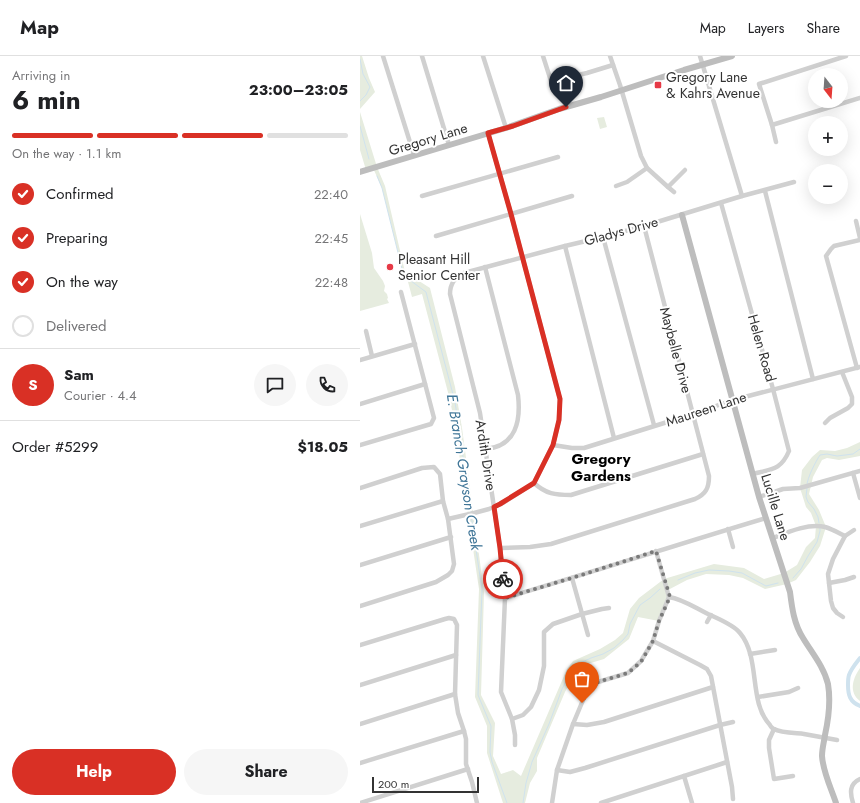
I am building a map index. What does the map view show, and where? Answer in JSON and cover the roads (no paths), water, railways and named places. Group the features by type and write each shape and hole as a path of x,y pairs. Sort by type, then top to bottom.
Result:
{"street":[{"path":"382,56 414,155"},
{"path":"422,56 448,145"},
{"path":"483,56 506,128"},
{"path":"543,56 551,81 587,73 613,65"},
{"path":"610,56 641,156 647,168 674,192"},
{"path":"700,56 742,196"},
{"name":"Gregory Lane","path":"360,172 506,128 558,109 732,56"},
{"path":"776,142 759,84 846,56"},
{"path":"772,125 860,98"},
{"path":"448,519 474,514 494,507 534,483 553,445 559,420 560,399 488,133"},
{"path":"422,196 558,157"},
{"path":"616,186 627,182 647,168"},
{"path":"668,187 685,170"},
{"name":"Gladys Drive","path":"451,284 459,275 464,273 644,226 742,196 794,182"},
{"path":"765,191 813,379"},
{"path":"436,236 572,196"},
{"name":"Helen Road","path":"721,203 789,451 781,465 773,469 753,474"},
{"name":"Lucille Lane","path":"682,215 759,497 790,592 795,622 802,637 821,666 827,681 830,696 830,711 822,755 836,803"},
{"path":"856,221 860,239 834,246 826,256 858,367"},
{"name":"Maybelle Drive","path":"500,548 530,548 551,544 695,499 705,493 709,482 709,476 644,226"},
{"path":"603,237 654,426"},
{"path":"565,246 614,438"},
{"path":"485,267 518,395 519,406 517,425 512,436 504,444 492,449 486,449"},
{"name":"Ardith Drive","path":"451,284 450,294 480,413 500,548 505,598 501,692 512,719 515,745"},
{"path":"360,445 430,424 434,418 401,292"},
{"path":"366,332 372,356"},
{"path":"360,360 415,344"},
{"name":"Maureen Lane","path":"553,445 578,448 693,414 733,400 858,367"},
{"path":"825,423 830,418 848,408 852,404 852,397 842,372"},
{"path":"360,404 425,384"},
{"path":"534,483 540,489 548,493 562,495 571,494 703,454"},
{"path":"360,488 422,468 434,467 440,474 454,564 452,571 436,582 360,606"},
{"path":"759,497 783,490 800,488 860,471"},
{"path":"853,473 860,498"},
{"path":"360,526 443,501"},
{"path":"505,598 766,518"},
{"path":"773,538 807,527 816,526 826,527 845,536"},
{"path":"728,529 734,547"},
{"path":"843,617 833,608 828,574 832,559 845,536 854,530"},
{"path":"360,565 450,537"},
{"path":"552,803 557,770 573,724 586,693 598,682 628,673 641,662 653,641 659,621 670,597 656,551"},
{"path":"829,583 854,577"},
{"path":"572,578 588,635"},
{"path":"670,597 676,598 711,615 739,632 746,641 750,654 760,710 765,720 774,729 837,740"},
{"path":"512,719 523,715 531,707 540,690 544,666 544,632 553,624 582,614 609,608"},
{"path":"707,622 711,615"},
{"path":"360,645 445,619 454,619 457,626 455,694 458,713 466,738 465,760 477,803"},
{"path":"653,641 707,669 711,676 732,786 733,799"},
{"path":"750,654 776,650"},
{"path":"360,685 456,655"},
{"path":"573,724 587,725 604,722 713,687"},
{"path":"758,697 789,692 798,688"},
{"path":"360,724 455,694"},
{"path":"557,770 570,772 585,768 733,722"},
{"path":"774,729 769,740 774,779 793,776"},
{"path":"360,763 464,731"},
{"path":"601,803 727,762"},
{"path":"360,803 468,769"},
{"path":"684,776 692,803"},
{"path":"851,803 850,794 852,786 860,779"}],"waterway":[{"path":"360,59 363,74 370,87 366,95 360,101"},
{"name":"E. Branch Grayson Creek","path":"360,126 369,159"},
{"name":"E. Branch Grayson Creek","path":"377,176 382,188 403,273 407,278 426,292 455,402 471,512"},
{"path":"807,485 810,474 820,455 827,454 837,456 853,454 860,449"},
{"path":"807,488 806,497 814,509 819,523"},
{"name":"E. Branch Grayson Creek","path":"471,515 482,590 478,695 491,726 490,752 492,762 507,803"},
{"path":"793,578 801,569 817,542 820,528"},
{"path":"678,580 695,573 709,570 742,573 766,586 778,583"},
{"path":"523,803 526,783 532,762 549,724 562,689 573,668 578,664 614,648 623,640 628,634 630,624 640,605 660,589"},
{"path":"860,658 848,677 848,692 850,698 860,706"}],"place":[{"name":"Gregory Lane & Kahrs Avenue","path":"658,85"},
{"name":"Pleasant Hill Senior Center","path":"390,267"}],"district":[{"name":"Gregory Gardens","path":"601,468"}]}
